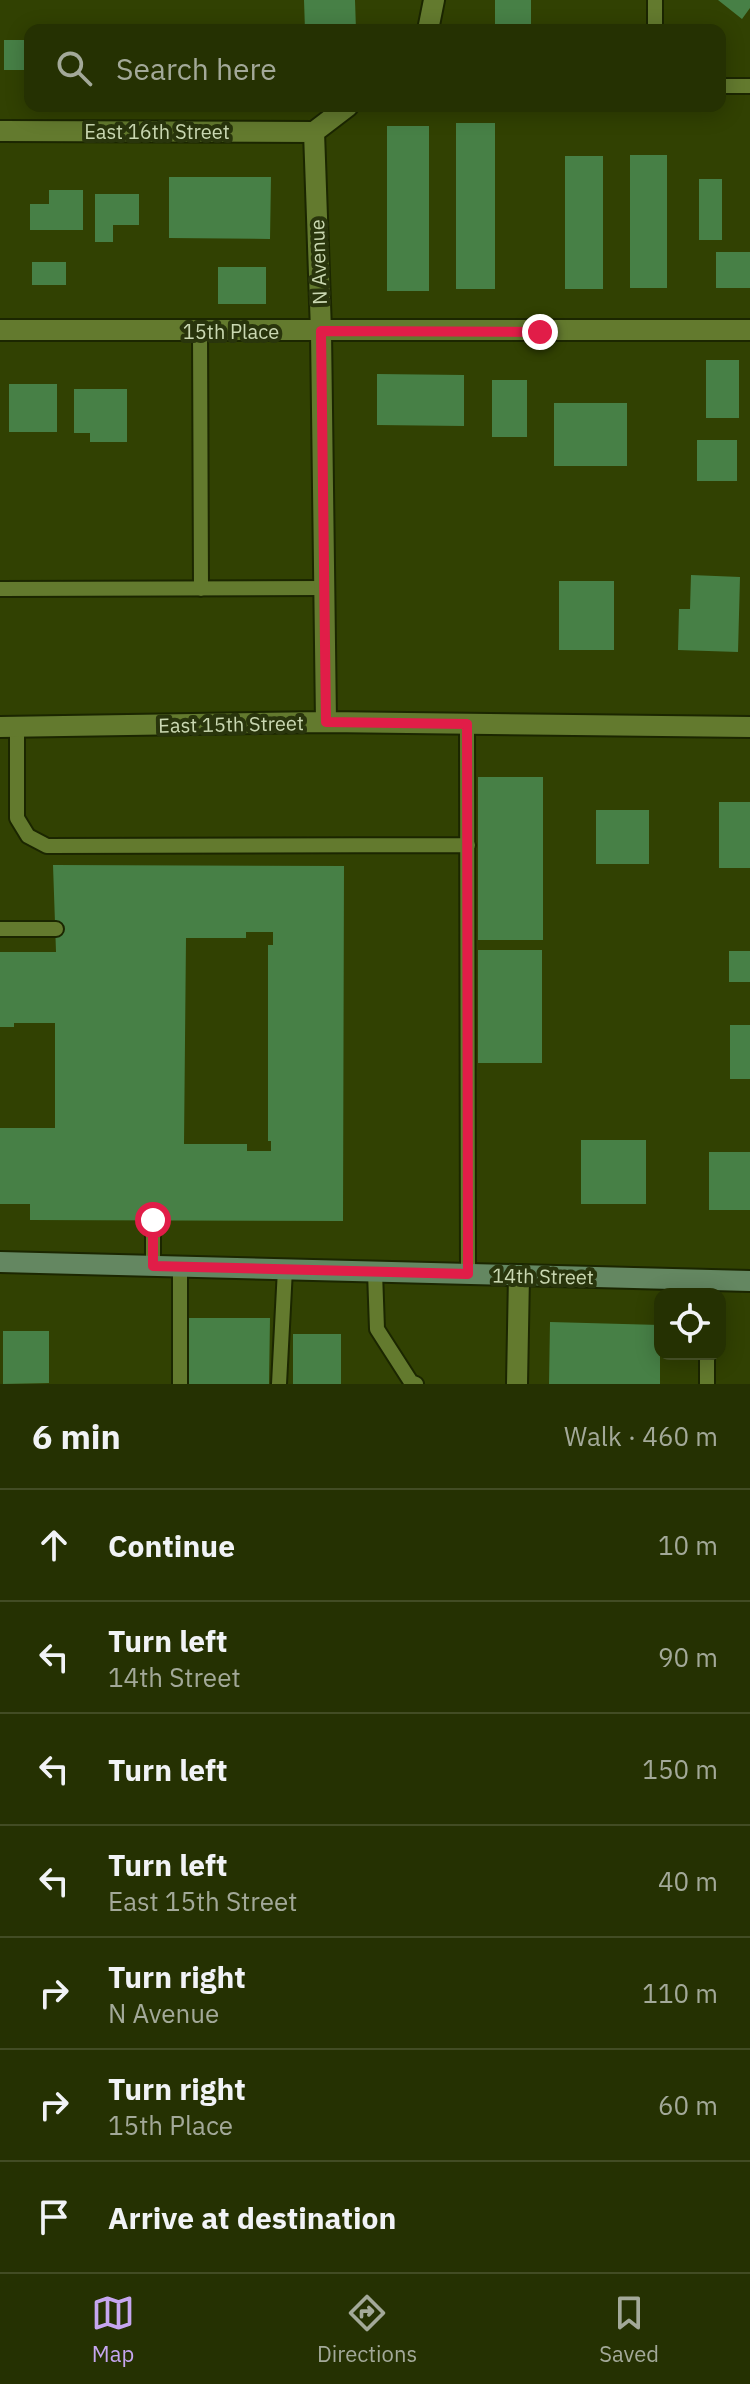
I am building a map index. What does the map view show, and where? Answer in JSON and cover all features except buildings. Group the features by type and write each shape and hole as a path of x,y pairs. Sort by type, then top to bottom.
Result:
{"main road":[{"name":"14th Street","path":"0,1262 519,1275 708,1287 750,1281"}],"street":[{"path":"429,24 434,0"},
{"path":"314,132 340,112"},
{"name":"East 16th Street","path":"0,131 314,132"},
{"name":"N Avenue","path":"314,132 321,331 326,722"},
{"name":"15th Place","path":"0,330 750,330"},
{"name":"East 15th Street","path":"9,727 326,722 750,727"},
{"path":"517,1384 519,1275"}],"lane":[{"path":"655,0 655,24"},
{"path":"726,86 750,86"},
{"path":"200,331 201,589"},
{"path":"0,589 324,588"},
{"path":"467,724 468,1274"},
{"path":"9,727 17,818 28,836 47,846 468,845"},
{"path":"0,929 56,929"},
{"path":"153,1220 153,1266"},
{"path":"180,1266 180,1384"},
{"path":"279,1384 285,1269"},
{"path":"375,1272 377,1329 411,1382 416,1384"},
{"path":"707,1360 707,1384"}],"route":[{"path":"153,1220 153,1266 468,1274 467,724 326,722 321,331 540,332"}]}
